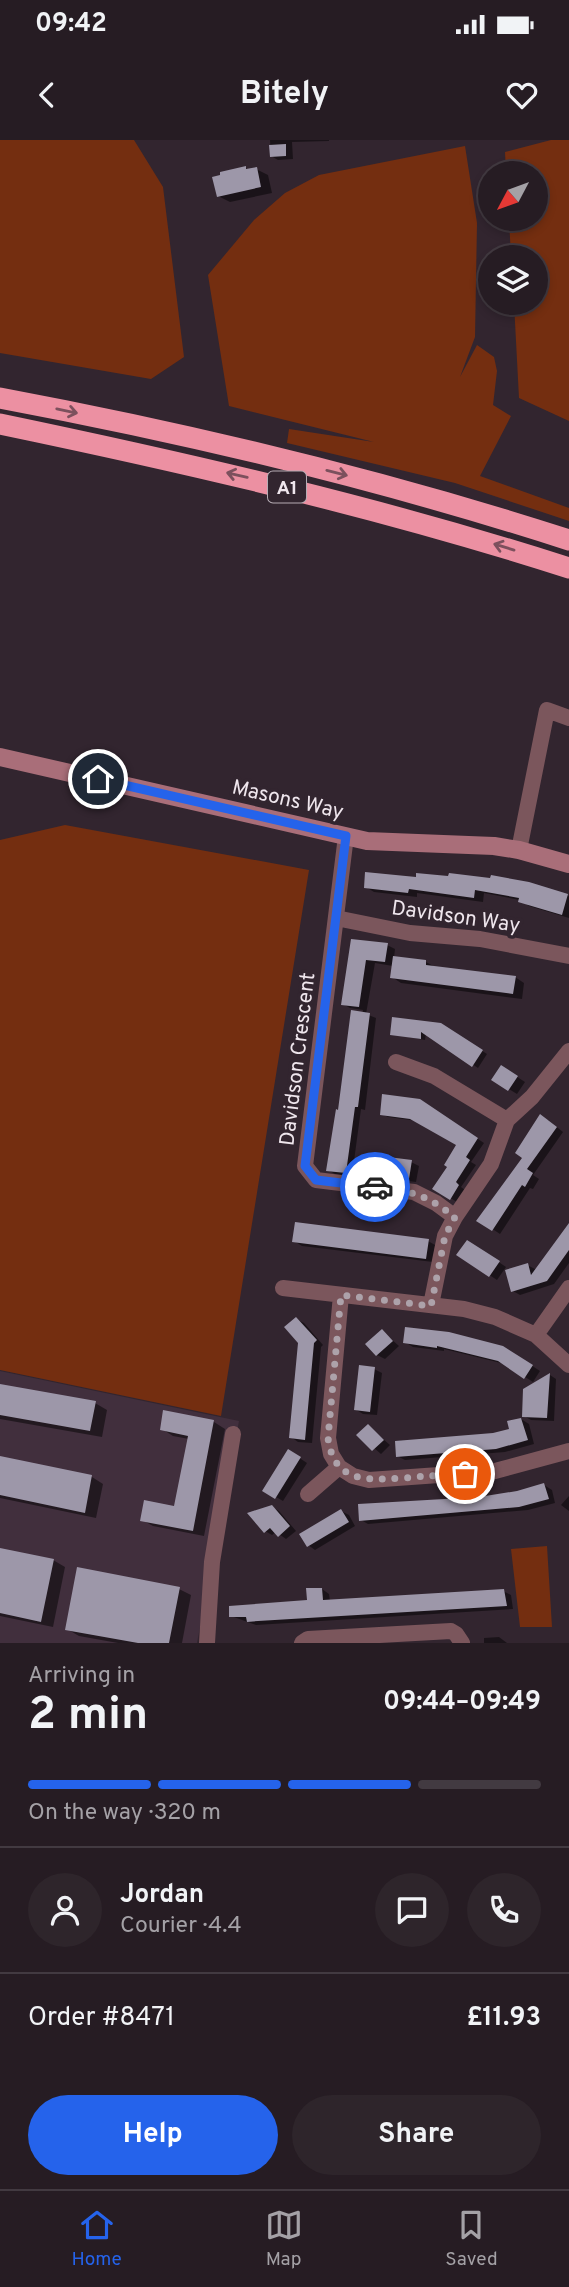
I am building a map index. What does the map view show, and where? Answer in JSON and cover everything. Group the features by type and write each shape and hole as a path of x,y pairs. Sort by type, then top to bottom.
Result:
{"highway":[{"name":"A1","path":"0,398 280,458 406,491 569,540"},
{"name":"A1","path":"0,424 145,454 288,488 450,531 569,568"}],"street":[{"path":"519,850 547,710 569,718"},
{"name":"Masons Way","path":"0,757 367,841 430,842 519,850 569,864"},
{"name":"Davidson Crescent","path":"346,836 305,1166 316,1180 414,1192 455,1217"},
{"name":"Davidson Way","path":"336,918 410,933 480,939 569,956"},
{"path":"431,1306 445,1236 455,1217 491,1164 507,1121 532,1097 569,1051"},
{"path":"396,1062 435,1076 507,1121"},
{"path":"283,1288 464,1309 495,1317 536,1335 569,1365"},
{"path":"536,1335 569,1288"},
{"path":"341,1295 328,1438 331,1454 340,1466 353,1476 361,1479 383,1479 495,1471 569,1451"},
{"path":"207,1643 212,1562 233,1434"},
{"path":"308,1494 340,1466"},
{"path":"302,1643 308,1639 451,1631 461,1641"}],"shaded area":[{"path":"0,140 134,140 163,187 184,357 151,379 0,353"},
{"path":"551,140 569,140 569,421 519,398 515,315 548,315 548,245 510,245 510,231 548,231 548,161 505,161 505,152"},
{"path":"465,146 477,223 475,337 460,377 477,345 494,357 497,371 493,405 511,416 480,476 569,508 569,521 455,483 287,443 289,429 374,442 229,406 208,275 254,220 285,193 319,175"},
{"path":"65,825 309,870 221,1416 0,1370 0,840"},
{"path":"0,1371 239,1421 197,1643 0,1643"},
{"path":"547,1546 552,1627 520,1627 511,1549"}],"building":[{"path":"286,144 286,156 270,157 269,145"},
{"path":"246,166 246,169 257,167 261,187 217,197 212,177 220,175 220,172"},
{"path":"365,872 416,877 416,873 448,876 449,873 490,878 491,875 529,882 568,894 562,915 518,902 519,898 475,890 474,898 409,889 408,893 364,888"},
{"path":"351,939 388,943 385,962 366,960 359,1007 341,1005"},
{"path":"393,956 426,960 426,965 516,976 513,994 390,978"},
{"path":"351,1010 370,1013 346,1173 326,1171 336,1109 338,1110"},
{"path":"392,1017 441,1023 483,1050 472,1067 421,1032 421,1039 390,1035"},
{"path":"501,1065 518,1076 508,1091 491,1080"},
{"path":"382,1094 420,1099 478,1138 466,1157 470,1160 456,1182 459,1185 450,1200 432,1189 447,1167 444,1165 456,1145 410,1119 380,1115"},
{"path":"540,1114 557,1127 527,1169 533,1173 525,1187 522,1185 492,1231 476,1221 522,1158 515,1153"},
{"path":"372,1155 412,1160 409,1179 370,1173"},
{"path":"295,1222 429,1239 426,1259 292,1242"},
{"path":"569,1223 569,1250 547,1281 511,1292 505,1270 528,1263 531,1275"},
{"path":"467,1240 500,1261 489,1277 456,1255"},
{"path":"296,1317 317,1340 314,1343 305,1440 289,1438 298,1343 284,1327"},
{"path":"405,1327 449,1332 503,1346 533,1365 524,1379 498,1361 437,1346 403,1343"},
{"path":"382,1329 393,1341 376,1356 365,1344"},
{"path":"359,1365 375,1367 370,1412 354,1410"},
{"path":"550,1373 547,1418 522,1417 523,1389"},
{"path":"0,1384 96,1401 90,1431 0,1415"},
{"path":"163,1410 214,1420 193,1531 140,1521 144,1500 174,1506 188,1436 160,1430"},
{"path":"521,1418 528,1440 496,1449 396,1457 395,1441 493,1433 509,1429 507,1421"},
{"path":"368,1424 384,1440 372,1451 356,1435"},
{"path":"288,1449 301,1457 275,1499 262,1491"},
{"path":"0,1456 92,1475 85,1513 0,1495"},
{"path":"544,1483 549,1499 519,1507 359,1521 358,1504 479,1497 517,1491"},
{"path":"272,1505 290,1526 278,1537 270,1528 264,1533 247,1513"},
{"path":"341,1509 349,1522 307,1547 299,1534"},
{"path":"0,1548 54,1559 41,1622 0,1613"},
{"path":"77,1567 180,1587 169,1643 138,1643 65,1630"},
{"path":"306,1588 322,1588 323,1600 504,1589 507,1606 247,1622 246,1617 229,1617 229,1606 307,1600"}],"way so far":[{"path":"375,1187 414,1192 455,1217 445,1236 431,1306 341,1295 328,1438 331,1454 346,1472 361,1479 465,1474"}],"route":[{"path":"98,779 346,836 305,1166 316,1180 375,1187"}]}
